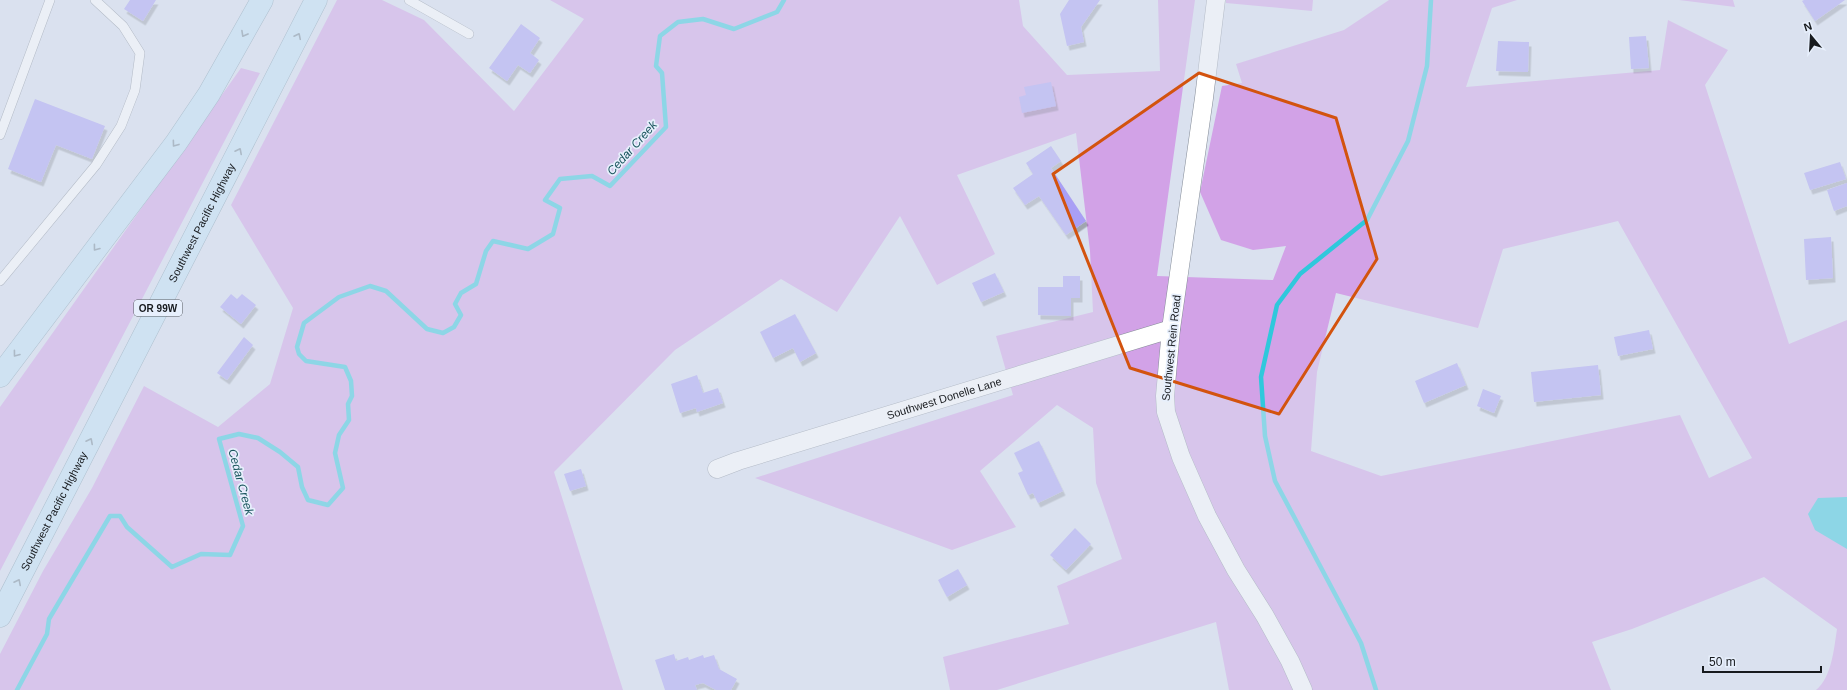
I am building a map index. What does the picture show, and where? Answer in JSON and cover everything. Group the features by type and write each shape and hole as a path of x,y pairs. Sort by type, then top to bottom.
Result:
{"highway":[{"path":"0,376 176,143 209,94 262,0"},
{"name":"Southwest Pacific Highway","path":"0,616 316,0"}],"street":[{"name":"Southwest Rein Road","path":"1216,0 1204,98 1171,329 1165,396 1166,412 1170,428 1207,516 1236,570 1265,616 1304,690"},
{"name":"Southwest Donelle Lane","path":"717,469 738,461 1171,329"}],"lane":[{"path":"0,135 50,0"},
{"path":"0,281 96,165 121,126 135,90 140,53 123,26 95,0"},
{"path":"409,0 469,34"}],"highlighted area":[{"path":"1199,73 1336,118 1377,259 1279,414 1130,368 1053,174"}],"shaded area":[{"path":"337,0 382,0 424,20 514,111 584,19 550,0 1019,0 1023,26 1067,75 1160,71 1158,0 1195,0 1157,276 1273,280 1286,246 1253,250 1221,240 1200,192 1222,86 1242,83 1236,64 1344,30 1389,0 1517,0 1492,8 1466,87 1660,70 1668,20 1728,50 1705,85 1789,344 1847,320 1847,690 1816,690 1826,678 1829,670 1837,629 1764,577 1632,629 1592,642 1611,690 1229,690 1216,622 997,690 950,690 943,657 1069,624 1057,586 1122,559 1096,483 1093,428 1057,405 980,471 1016,527 952,550 755,478 1013,395 996,336 1093,312 1090,251 1076,133 957,175 995,254 937,285 900,216 837,312 781,279 675,350 554,472 623,690 0,690 0,654 43,571 92,488 144,386 218,427 270,384 293,308 231,205","holes":["1618,221 1752,458 1709,478 1680,415 1381,476 1311,451 1317,372 1336,293 1478,328 1503,249"]},
{"path":"1226,0 1313,0 1312,11 1226,3"},
{"path":"1679,0 1733,0 1735,7"},
{"path":"241,68 260,73 0,571 0,407"}],"water":[{"path":"1847,497 1847,549 1815,530 1808,514 1818,498"}],"building":[{"path":"130,0 156,0 143,21 124,9"},
{"path":"1069,0 1100,0 1081,27 1084,42 1067,46 1060,14"},
{"path":"1845,0 1815,21 1802,1"},
{"path":"521,24 540,38 530,53 539,60 530,73 518,65 507,81 489,68"},
{"path":"1646,36 1649,68 1631,69 1629,37"},
{"path":"1498,41 1529,42 1528,72 1496,71"},
{"path":"1051,82 1056,106 1022,113 1019,97 1026,95 1024,87"},
{"path":"35,99 105,126 92,159 56,145 41,182 8,169"},
{"path":"1051,146 1061,161 1051,168 1086,221 1066,235 1039,196 1025,205 1013,188 1033,174 1026,163"},
{"path":"1840,162 1846,179 1810,190 1804,173"},
{"path":"1847,183 1847,206 1834,211 1827,190"},
{"path":"1831,237 1833,278 1806,280 1804,239"},
{"path":"995,273 1004,292 981,302 972,283"},
{"path":"1063,276 1080,276 1080,298 1071,298 1071,316 1038,315 1038,287 1063,287"},
{"path":"231,294 237,299 242,294 256,305 241,324 220,307"},
{"path":"795,314 816,353 800,362 793,348 773,358 760,332"},
{"path":"1649,330 1653,349 1618,356 1614,337"},
{"path":"244,337 253,345 227,380 217,373"},
{"path":"1457,363 1466,385 1424,403 1415,381"},
{"path":"1598,365 1601,395 1534,402 1531,372"},
{"path":"697,375 703,393 718,388 723,403 697,412 696,408 680,413 671,384"},
{"path":"1483,389 1501,396 1494,413 1477,406"},
{"path":"1039,441 1063,491 1038,503 1033,493 1028,495 1018,473 1023,471 1014,453"},
{"path":"581,469 586,486 570,491 564,474"},
{"path":"1075,528 1091,544 1066,570 1050,555"},
{"path":"958,569 967,585 947,597 938,580"},
{"path":"674,654 676,661 688,657 689,660 703,655 704,658 714,655 719,669 737,679 731,690 716,690 703,683 695,685 697,690 665,690 655,660"}],"waterway":[{"name":"Cedar Creek","path":"17,690 47,634 49,619 110,516 120,516 127,527 172,567 201,554 230,555 243,526 219,439 239,434 258,438 280,452 298,467 302,487 308,500 328,505 343,488 335,453 339,435 349,420 348,404 352,396 351,381 345,367 306,361 299,354 297,347 304,323 339,297 370,286 386,291 427,329 443,333 454,327 461,315 455,304 461,293 476,284 486,251 493,241 528,249 553,234 560,208 545,200 560,179 592,176 610,186 666,127 662,73 656,66 660,36 678,22 703,19 734,29 777,12 784,0"},
{"path":"1376,690 1361,643 1275,481 1265,436 1261,377 1277,305 1300,274 1367,220 1408,141 1427,66 1431,0"}]}
